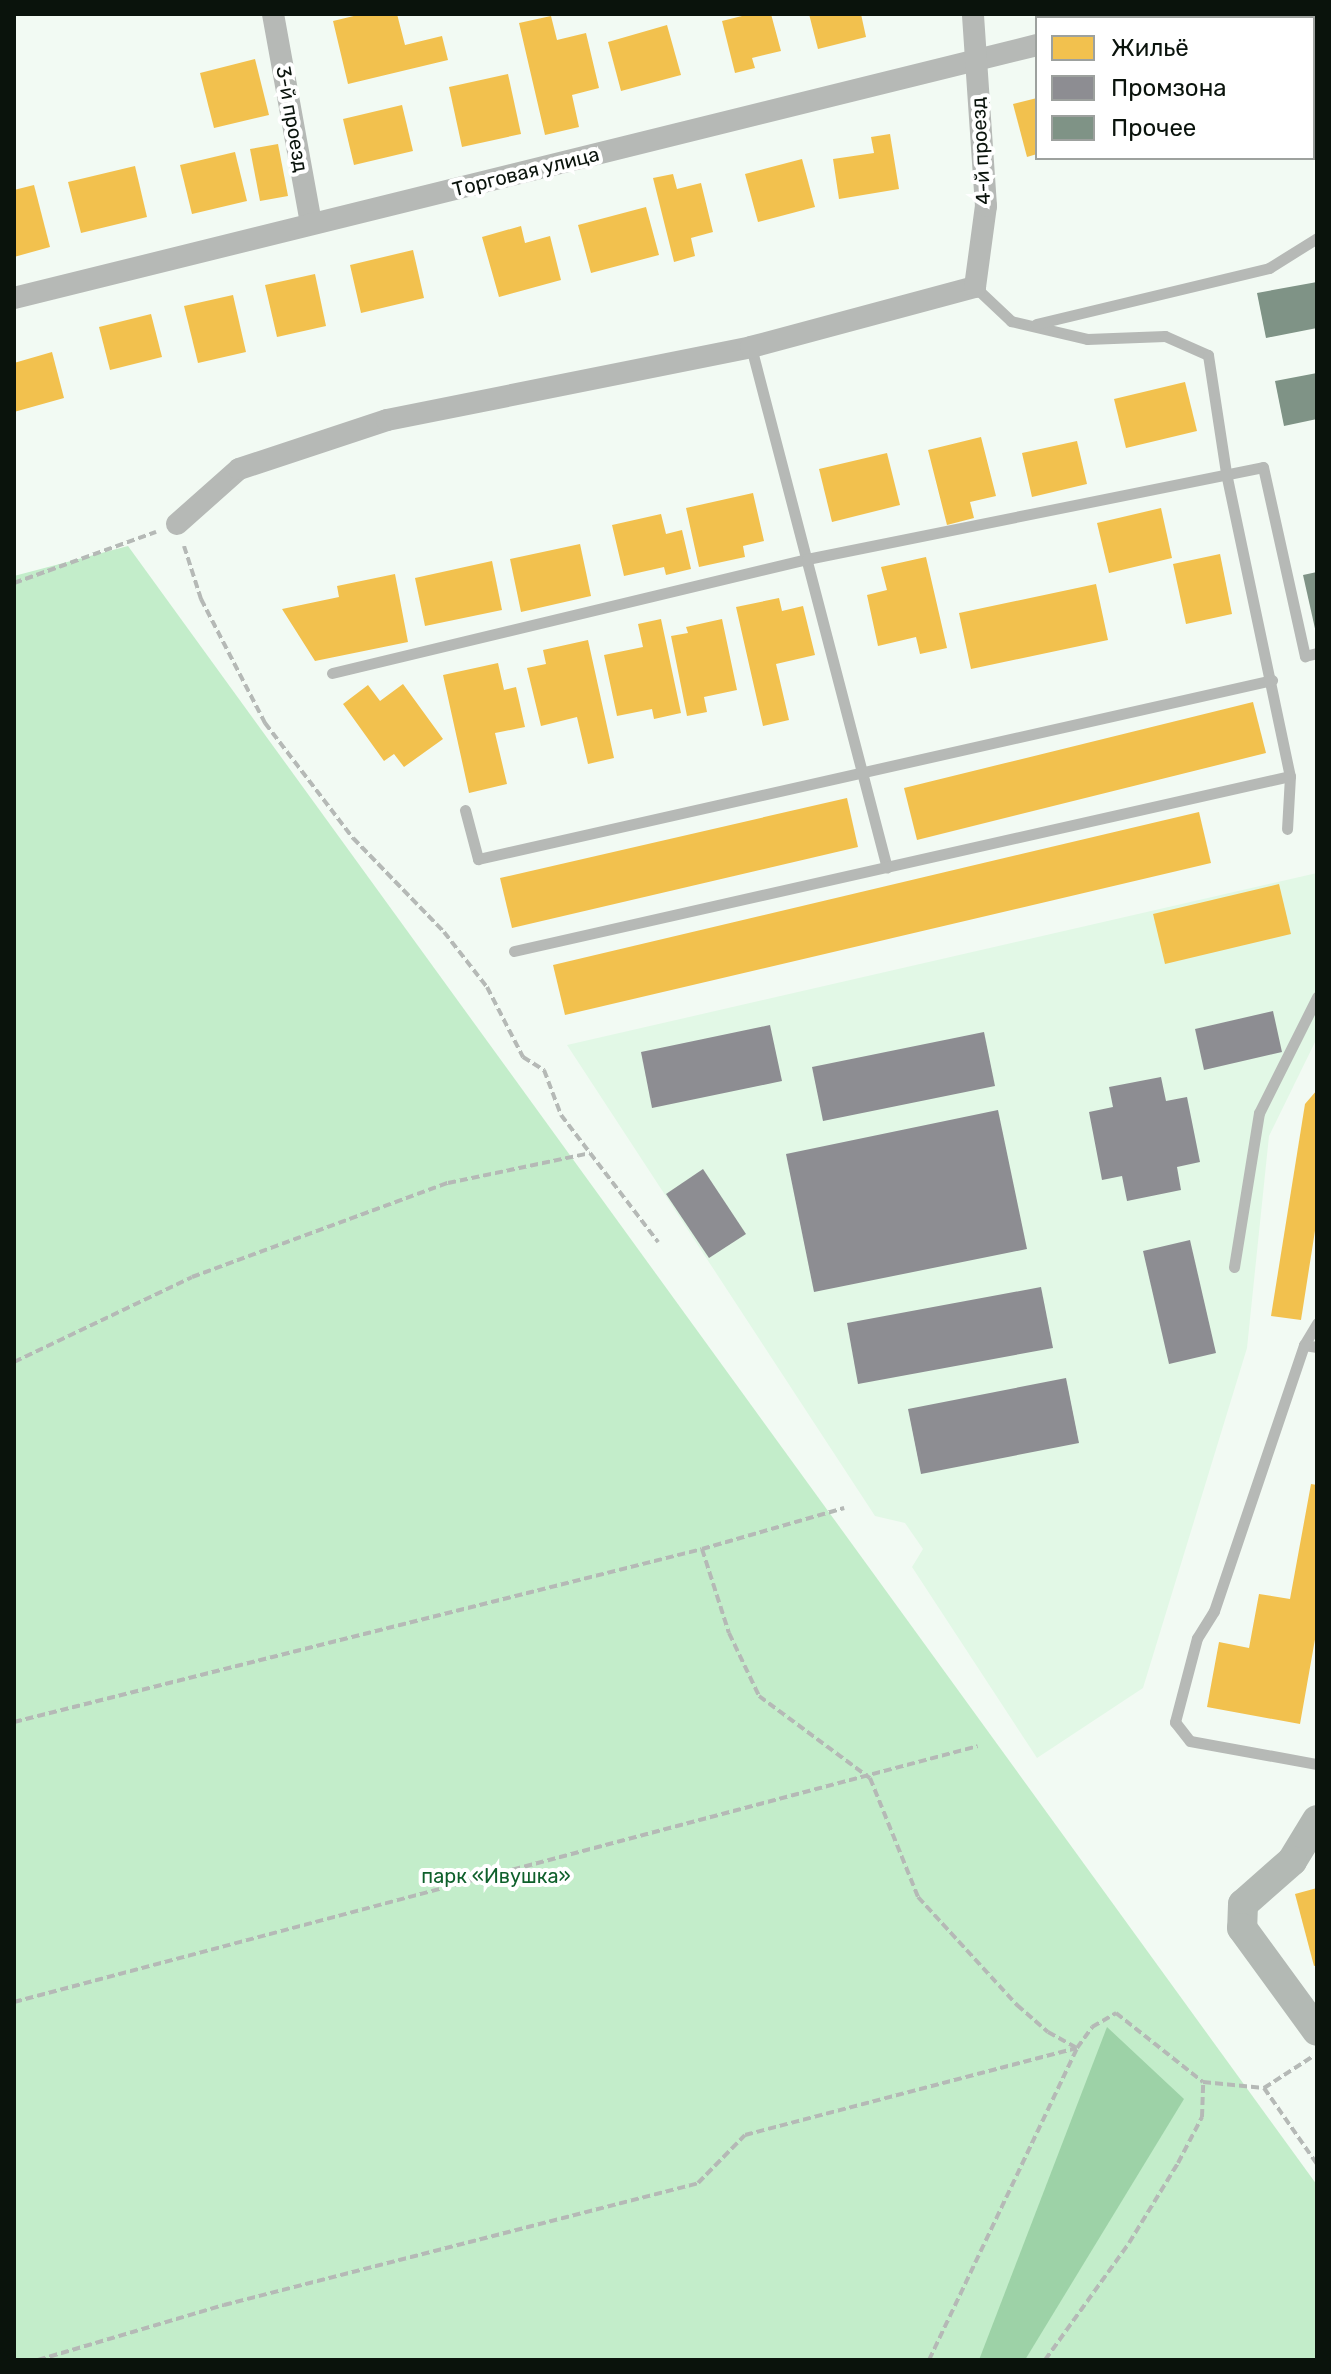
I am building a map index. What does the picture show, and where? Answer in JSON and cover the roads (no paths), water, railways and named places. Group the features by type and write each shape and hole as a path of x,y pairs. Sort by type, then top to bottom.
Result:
{"street":[{"name":"3-й проезд","path":"273,14 311,224"},
{"name":"4-й проезд","path":"973,14 986,206 975,287"},
{"name":"Торговая улица","path":"14,298 1035,46"},
{"path":"177,524 239,469 387,420 751,347 975,287"},
{"path":"1317,1820 1292,1861 1243,1904 1242,1928 1317,2031"}],"lane":[{"path":"1031,326 1269,268 1317,238"},
{"path":"975,287 1011,321 1087,339 1165,336 1208,355 1226,473 1290,776 1287,829"},
{"path":"751,347 887,868"},
{"path":"332,673 807,559 1263,467 1305,656 1317,653"},
{"path":"465,810 478,859 861,770 1272,680"},
{"path":"514,951 1290,776"},
{"path":"1234,1267 1259,1113 1317,997"},
{"path":"1317,1323 1304,1345 1214,1611 1197,1638 1175,1722 1190,1741 1317,1764"},
{"path":"1304,1345 1317,1347"}],"park label":[{"name":"парк «Ивушка»","path":"496,1876"}]}
